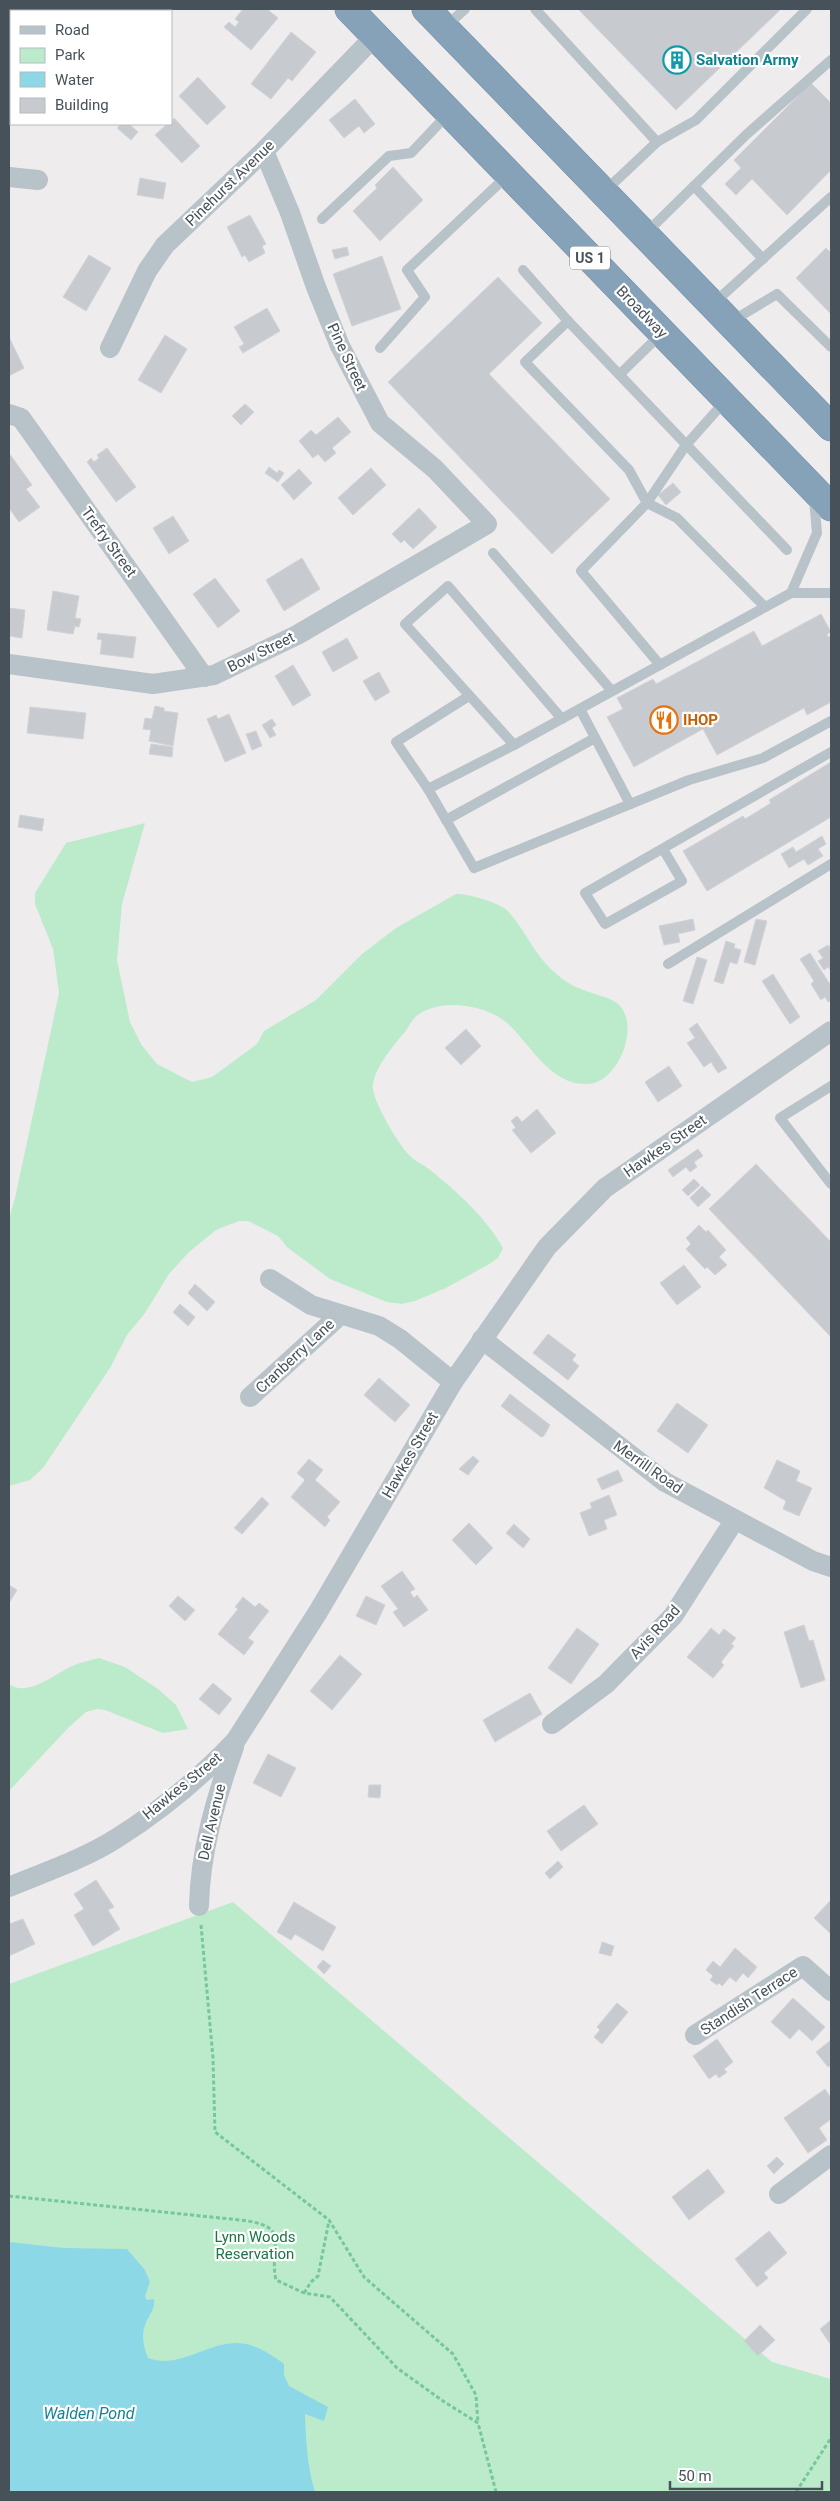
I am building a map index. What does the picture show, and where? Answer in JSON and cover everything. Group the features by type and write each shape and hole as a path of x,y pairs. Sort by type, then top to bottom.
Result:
{"highway":[{"name":"Broadway","path":"349,9 831,507"},
{"path":"445,15 605,191 831,427"}],"street":[{"name":"Pinehurst Avenue","path":"110,348 147,271 165,245 264,151 375,36"},
{"name":"Pine Street","path":"264,151 290,213 316,287 340,346 380,423 435,469 488,524"},
{"path":"9,177 38,180"},
{"name":"Trefry Street","path":"9,414 21,418 204,677"},
{"name":"Bow Street","path":"9,664 153,684 214,675 297,634 488,524"},
{"name":"Hawkes Street","path":"9,1887 85,1855 117,1838 199,1775 236,1740 318,1612 453,1382 547,1248 605,1188 831,1031"},
{"path":"270,1279 311,1305 379,1326 400,1339 453,1382"},
{"name":"Cranberry Lane","path":"250,1397 340,1315"},
{"name":"Merrill Road","path":"482,1339 665,1482 734,1521 813,1561 831,1566"},
{"name":"Avis Road","path":"552,1724 606,1684 673,1616 734,1521"},
{"name":"Dell Avenue","path":"199,1906 204,1857 222,1781 236,1740"},
{"name":"Standish Terrace","path":"695,2035 804,1966 831,1991"},
{"path":"779,2194 831,2155"}],"lane":[{"path":"535,9 657,142"},
{"path":"605,191 657,142 696,120 807,9"},
{"path":"646,234 747,134 831,60"},
{"path":"322,219 389,156 411,153 449,113"},
{"path":"380,348 425,297 407,270 509,174"},
{"path":"694,186 763,258"},
{"path":"722,313 763,258 831,196"},
{"path":"522,270 568,321 786,550"},
{"path":"722,313 777,294 831,347"},
{"path":"568,321 525,362 629,470 647,503 677,518 765,607"},
{"path":"620,374 663,332"},
{"path":"660,665 581,571 647,503 686,445 727,399"},
{"path":"791,593 817,532 812,487"},
{"path":"493,553 612,691"},
{"path":"514,745 405,624 448,586 562,719"},
{"path":"428,789 514,745 791,593 831,593"},
{"path":"469,696 396,742 428,789 474,868 689,780 763,758 831,721"},
{"path":"580,709 630,804"},
{"path":"446,820 595,738"},
{"path":"663,849 682,881 605,924 585,894 831,752"},
{"path":"668,964 831,864"},
{"path":"831,1086 780,1118 831,1184"}],"path":[{"path":"199,1906 213,2058 216,2132 329,2220 364,2277 453,2354 476,2395 478,2423 496,2492"},
{"path":"9,2196 260,2222 272,2229 274,2234 276,2280 304,2293 330,2297 397,2368 443,2402 478,2423"},
{"path":"304,2293 311,2282 318,2276 329,2220"},
{"path":"796,2492 831,2438"}],"green space":[{"path":"145,823 122,904 117,960 130,1022 141,1044 157,1064 192,1082 212,1077 257,1044 264,1031 316,1000 362,954 396,928 456,894 484,899 504,908 554,972 570,984 612,1000 622,1008 627,1020 624,1048 610,1073 600,1081 588,1084 574,1083 552,1071 507,1023 487,1012 476,1008 452,1005 429,1009 417,1015 378,1069 373,1084 376,1100 392,1132 409,1155 450,1187 488,1225 503,1248 498,1258 446,1288 415,1301 402,1304 387,1302 330,1279 288,1248 278,1236 248,1221 239,1221 216,1230 189,1252 169,1274 145,1313 127,1335 110,1368 43,1468 30,1480 9,1486 9,1218 15,1198 59,993 53,949 35,904 35,893 66,843"},
{"path":"99,1658 125,1667 158,1689 176,1705 188,1729 163,1733 105,1710 97,1709 86,1712 69,1727 9,1791 9,1684 17,1688 35,1686 72,1666"},
{"name":"Lynn Woods Reservation","path":"233,1902 772,2362 831,2379 831,2492 9,2492 9,1984"}],"water":[{"name":"Walden Pond","path":"9,2242 64,2248 127,2249 145,2270 150,2282 145,2296 147,2300 154,2299 154,2306 143,2333 144,2346 148,2358 160,2361 172,2360 233,2343 256,2347 284,2364 284,2375 289,2386 328,2407 324,2421 305,2414 306,2443 315,2492 9,2492"}],"building":[{"path":"243,9 267,9 278,18 251,50 224,27 229,22 235,27 239,22 235,19"},
{"name":"Salvation Army","path":"578,9 781,9 676,110"},
{"path":"291,32 316,52 292,81 288,78 271,99 251,84"},
{"path":"198,77 226,107 207,125 179,96"},
{"path":"811,83 831,103 831,170 787,215 752,179 736,195 725,184 741,168 734,160"},
{"path":"355,99 375,124 364,133 359,126 344,138 329,120"},
{"path":"174,118 200,146 182,163 155,135 166,125 172,125"},
{"path":"120,125 130,125 138,132 131,140 117,128"},
{"path":"393,167 423,200 380,241 353,211 377,188 375,185"},
{"path":"140,178 166,183 163,199 137,195"},
{"path":"250,215 266,244 262,246 265,253 249,262 245,255 242,257 227,227"},
{"path":"347,247 349,255 335,259 332,250"},
{"path":"826,248 831,253 831,314 796,278"},
{"path":"89,255 111,268 86,311 63,297"},
{"path":"382,256 401,309 352,326 333,274"},
{"path":"498,277 542,323 489,374 610,499 552,554 388,382"},
{"path":"267,308 280,331 243,353 239,347 244,344 234,327"},
{"path":"165,335 187,349 161,393 138,380"},
{"path":"9,337 24,368 9,376"},
{"path":"245,404 254,412 241,425 232,416"},
{"path":"338,417 351,432 332,448 336,453 325,462 318,454 313,458 299,441 311,430 316,435"},
{"path":"107,448 136,487 116,502 87,462 91,458 94,462 99,458 97,455"},
{"path":"9,453 32,485 26,489 40,507 19,522 9,508"},
{"path":"269,467 277,473 279,470 284,473 278,482 265,473"},
{"path":"371,468 386,485 353,515 338,498"},
{"path":"299,469 312,483 294,500 281,485"},
{"path":"673,483 681,492 666,505 658,495"},
{"path":"419,508 437,527 413,549 404,540 401,543 392,534"},
{"path":"173,516 189,541 169,554 153,528"},
{"path":"302,558 320,589 284,611 266,580"},
{"path":"215,578 240,611 218,628 193,594"},
{"path":"53,591 79,596 75,618 81,619 79,627 75,626 73,634 47,630"},
{"path":"9,608 25,610 22,638 9,636"},
{"path":"821,614 831,632 827,634 828,637 831,636 831,702 807,715 804,708 717,755 703,729 634,767 607,717 623,709 617,698 653,679 656,684 754,631 762,646"},
{"path":"98,633 136,637 133,658 100,654 102,640 97,639"},
{"path":"347,638 358,658 333,672 322,652"},
{"path":"293,665 311,695 293,706 275,676"},
{"path":"379,672 390,692 375,701 363,681"},
{"path":"155,706 164,708 164,711 178,713 173,746 149,741 151,730 143,729 145,718 152,719"},
{"path":"30,707 86,713 83,739 27,733"},
{"path":"229,714 246,753 225,762 207,719 216,715 218,719"},
{"path":"272,719 276,725 272,728 276,735 270,738 262,725"},
{"path":"256,731 262,746 252,750 246,734"},
{"path":"151,744 173,747 172,757 149,754"},
{"path":"831,762 831,817 707,891 683,851 743,816 745,819 771,803 769,800"},
{"path":"20,815 44,819 42,831 18,827"},
{"path":"822,836 826,844 818,849 823,856 808,865 804,859 789,868 781,854 793,847 796,852"},
{"path":"693,919 695,930 678,934 680,942 664,945 659,926"},
{"path":"756,919 767,921 755,965 744,962"},
{"path":"726,941 735,944 734,948 741,950 737,964 730,962 723,984 714,981"},
{"path":"828,945 831,949 831,971 828,967 824,970 818,961 823,958 818,951"},
{"path":"810,953 831,986 831,1000 828,1002 825,997 821,1000 811,984 814,981 800,959"},
{"path":"697,957 707,960 693,1004 683,1001"},
{"path":"773,974 800,1017 790,1024 762,981"},
{"path":"697,1023 727,1068 718,1073 711,1062 704,1067 687,1043 695,1038 689,1029"},
{"path":"466,1029 481,1046 461,1065 445,1048"},
{"path":"669,1066 682,1086 658,1102 645,1082"},
{"path":"537,1109 556,1133 531,1153 512,1130 516,1128 511,1121 517,1116 522,1122"},
{"path":"698,1149 703,1156 694,1162 697,1167 690,1172 686,1167 673,1177 668,1170"},
{"path":"756,1164 831,1242 831,1337 709,1209"},
{"path":"694,1179 700,1185 688,1196 682,1190"},
{"path":"702,1186 711,1195 698,1207 690,1198"},
{"path":"699,1225 706,1232 708,1230 726,1250 719,1257 727,1265 715,1275 707,1267 705,1269 686,1249 691,1244 686,1238"},
{"path":"684,1265 701,1287 677,1305 660,1283"},
{"path":"195,1284 215,1302 207,1311 188,1293"},
{"path":"180,1304 195,1317 188,1326 173,1312"},
{"path":"548,1334 576,1355 572,1360 579,1366 568,1380 533,1353"},
{"path":"379,1378 410,1405 395,1422 364,1395"},
{"path":"510,1394 550,1425 544,1436 541,1437 501,1406"},
{"path":"677,1403 708,1425 688,1453 657,1431"},
{"path":"473,1456 479,1461 468,1475 459,1469"},
{"path":"309,1459 323,1470 315,1480 340,1502 327,1517 330,1520 325,1527 291,1497 305,1480 297,1473"},
{"path":"777,1460 800,1471 796,1481 812,1488 799,1516 783,1509 786,1501 764,1488"},
{"path":"618,1470 623,1481 602,1490 597,1479"},
{"path":"609,1495 617,1515 604,1520 607,1529 589,1536 580,1513 592,1508 590,1503"},
{"path":"262,1497 269,1504 242,1534 234,1528"},
{"path":"469,1523 493,1548 476,1565 452,1540"},
{"path":"514,1524 530,1539 523,1548 506,1533"},
{"path":"402,1571 415,1589 410,1592 414,1598 417,1595 428,1610 404,1627 393,1612 398,1609 381,1586"},
{"path":"9,1585 17,1590 9,1603"},
{"path":"178,1596 195,1610 185,1621 169,1606"},
{"path":"366,1596 385,1605 376,1625 356,1616"},
{"path":"243,1597 255,1607 259,1603 269,1611 248,1638 254,1642 244,1655 218,1634 238,1609 235,1607"},
{"path":"804,1625 809,1641 813,1640 825,1680 801,1688 784,1632"},
{"path":"577,1628 599,1644 571,1684 548,1668"},
{"path":"711,1628 719,1635 724,1629 736,1638 731,1644 734,1646 721,1662 724,1665 713,1678 687,1657"},
{"path":"340,1655 362,1674 332,1710 310,1691"},
{"path":"213,1683 232,1699 219,1715 199,1699"},
{"path":"530,1693 542,1714 495,1742 483,1720"},
{"path":"268,1754 296,1768 281,1797 253,1783"},
{"path":"369,1785 381,1785 380,1798 368,1797"},
{"path":"584,1805 598,1824 561,1851 547,1831"},
{"path":"558,1861 563,1867 550,1879 545,1873"},
{"path":"96,1880 114,1907 108,1910 120,1929 93,1946 74,1915 84,1909 74,1894"},
{"path":"831,1900 831,1934 814,1918"},
{"path":"294,1902 336,1927 323,1951 295,1934 291,1940 277,1932"},
{"path":"23,1919 35,1944 9,1956 9,1924"},
{"path":"602,1942 614,1946 611,1956 599,1953"},
{"path":"735,1948 757,1967 748,1978 743,1973 736,1982 730,1977 722,1986 719,1983 717,1985 710,1980 713,1976 706,1970 713,1961 720,1967"},
{"path":"323,1960 331,1966 324,1974 317,1967"},
{"path":"793,1998 825,2027 812,2041 799,2029 790,2039 771,2022"},
{"path":"617,2003 628,2012 602,2044 594,2037 600,2030 597,2027"},
{"path":"717,2039 733,2062 724,2069 727,2072 719,2078 716,2074 709,2079 693,2056"},
{"path":"831,2040 831,2065 828,2067 816,2052"},
{"path":"825,2089 831,2098 831,2119 819,2128 827,2140 808,2153 784,2118"},
{"path":"777,2157 784,2164 774,2174 767,2166"},
{"path":"708,2169 725,2192 689,2220 672,2197"},
{"path":"769,2231 787,2253 764,2273 768,2278 757,2287 735,2259"},
{"path":"831,2320 831,2345 820,2329"},
{"path":"760,2325 775,2340 758,2356 744,2341"}],"place":[{"name":"Salvation Army","path":"677,60"},
{"name":"IHOP","path":"664,720"}]}
